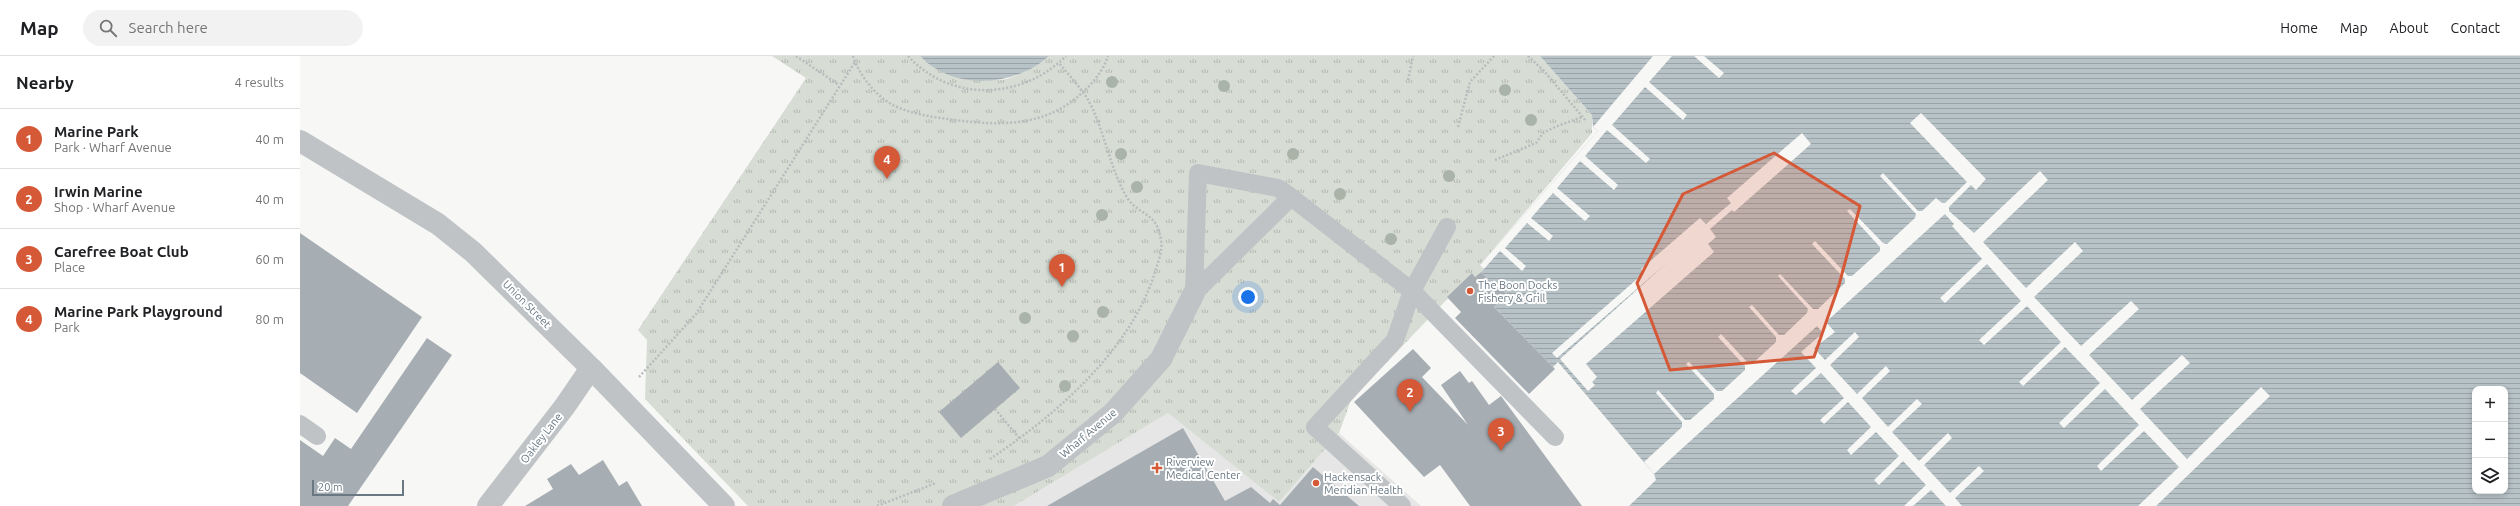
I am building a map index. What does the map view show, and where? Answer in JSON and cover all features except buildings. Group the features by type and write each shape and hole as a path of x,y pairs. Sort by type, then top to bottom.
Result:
{"street":[{"name":"Union Street","path":"300,140 443,228 489,267 591,368 724,506"},
{"name":"Wharf Avenue","path":"953,506 1048,466 1113,413 1161,359 1194,293"},
{"name":"Oakley Lane","path":"488,506 565,406 591,368"}],"lane":[{"path":"1194,293 1198,173 1278,188 1412,291 1555,437"},
{"path":"1194,293 1291,197"},
{"path":"1402,506 1315,427 1395,340 1412,291 1447,227"},
{"path":"300,424 318,436"}],"path":[{"path":"796,56 839,85"},
{"path":"853,56 855,62 871,86 894,106 920,116 989,124 1021,123 1045,117 1072,102 1093,82 1108,56"},
{"path":"908,56 916,65 953,86 976,90 999,91 1023,84 1059,63 1066,56"},
{"path":"1408,80 1413,56"},
{"path":"1458,126 1470,82 1494,56"},
{"path":"1528,56 1544,71 1586,121"},
{"path":"619,397 696,314 839,85 855,62"},
{"path":"986,462 1020,439 1067,400 1094,372 1118,340 1147,295 1160,255 1162,241 1159,229 1151,217 1128,199 1087,99 1059,63"},
{"path":"1495,160 1536,143 1543,133 1554,126 1582,117"},
{"path":"995,409 1020,439"},
{"path":"877,506 943,481"}],"highlighted area":[{"path":"1774,153 1860,206 1839,285 1814,357 1670,370 1637,283 1683,194"}],"shaded area":[{"path":"920,56 1049,56 1035,66 1019,74 1002,79 984,81 966,80 949,75 934,67"},
{"path":"1540,56 2520,56 2520,506 1629,506 1656,480 1654,474 1558,362 1553,367 1494,307 1507,294 1494,280 1491,282 1481,272 1484,269 1480,265 1598,131 1593,127 1592,115"},
{"name":"Riverview Medical Center","path":"1168,413 1279,502 1339,433 1421,506 1014,506"}],"green space":[{"path":"772,56 920,56 924,60 960,72 978,77 1002,80 1016,76 1049,56 1540,56 1592,115 1592,133 1480,265 1484,269 1475,277 1472,273 1351,400 1339,433 1279,502 1168,413 1014,506 748,506 645,399 647,340 638,330 806,78"}],"pier":[{"path":"1653,56 1672,56 1649,82 1687,115 1683,120 1645,87 1612,125 1650,159 1646,163 1607,130 1585,156 1618,185 1614,190 1580,161 1557,188 1590,216 1585,221 1553,193 1531,218 1553,236 1549,241 1527,223 1505,248 1526,266 1522,271 1500,251 1484,269 1480,265 1598,131 1593,127"},
{"path":"1694,56 1704,56 1724,73 1719,78"},
{"path":"1921,113 1986,179 1976,190 1971,185 1949,207 1949,211 1974,233 2040,171 2048,180 1983,242 2026,288 2075,242 2083,251 2034,297 2081,346 2131,301 2139,309 2089,355 2132,400 2182,355 2190,363 2140,409 2187,459 2261,387 2270,396 2156,506 2138,506 2179,467 2144,431 2101,471 2097,466 2139,425 2105,389 2064,428 2059,423 2100,383 2065,347 2023,386 2019,382 2061,342 2027,306 1984,345 1979,340 2021,301 1987,264 1945,303 1940,298 1982,259 1952,226 1954,224 1945,214 1826,322 1835,332 1814,348 1825,360 1855,332 1859,337 1830,365 1857,394 1886,366 1890,371 1862,398 1888,427 1917,399 1922,404 1892,432 1919,461 1948,433 1952,438 1924,465 1950,493 1979,466 1984,471 1955,498 1962,506 1946,506 1931,490 1913,506 1904,506 1926,485 1903,461 1879,485 1874,480 1899,456 1876,432 1851,455 1847,450 1871,427 1848,402 1824,424 1820,420 1844,398 1821,373 1796,395 1791,391 1816,368 1801,352 1823,333 1817,326 1654,474 1644,462 1682,427 1682,422 1656,393 1658,390 1685,420 1690,420 1714,399 1714,394 1686,364 1689,362 1717,391 1722,391 1745,370 1745,366 1718,337 1721,334 1748,363 1753,363 1776,342 1776,337 1749,307 1752,305 1779,335 1784,335 1807,313 1808,309 1778,276 1780,274 1813,309 1818,309 1845,283 1845,279 1812,244 1815,241 1848,276 1852,276 1880,251 1880,247 1847,211 1850,209 1883,243 1887,244 1915,218 1916,214 1880,176 1883,173 1918,211 1922,211 1936,198 1942,203 1945,203 1967,182 1910,123"},
{"path":"1802,133 1811,144 1734,212 1732,210 1710,229 1716,237 1708,244 1714,252 1586,364 1597,377 1592,382 1595,385 1588,391 1560,359 1669,261 1557,358 1552,353 1644,273 1641,269 1700,218 1706,224 1731,203 1727,198"}],"place":[{"name":"Marine Park Playground","path":"887,179"},
{"name":"Marine Park","path":"1062,287"},
{"name":"The Boon Docks Fishery & Grill","path":"1470,291"},
{"name":"Irwin Marine","path":"1410,412"},
{"name":"Carefree Boat Club","path":"1501,451"},
{"name":"Riverview Medical Center","path":"1157,468"},
{"name":"Hackensack Meridian Health","path":"1316,483"}]}
